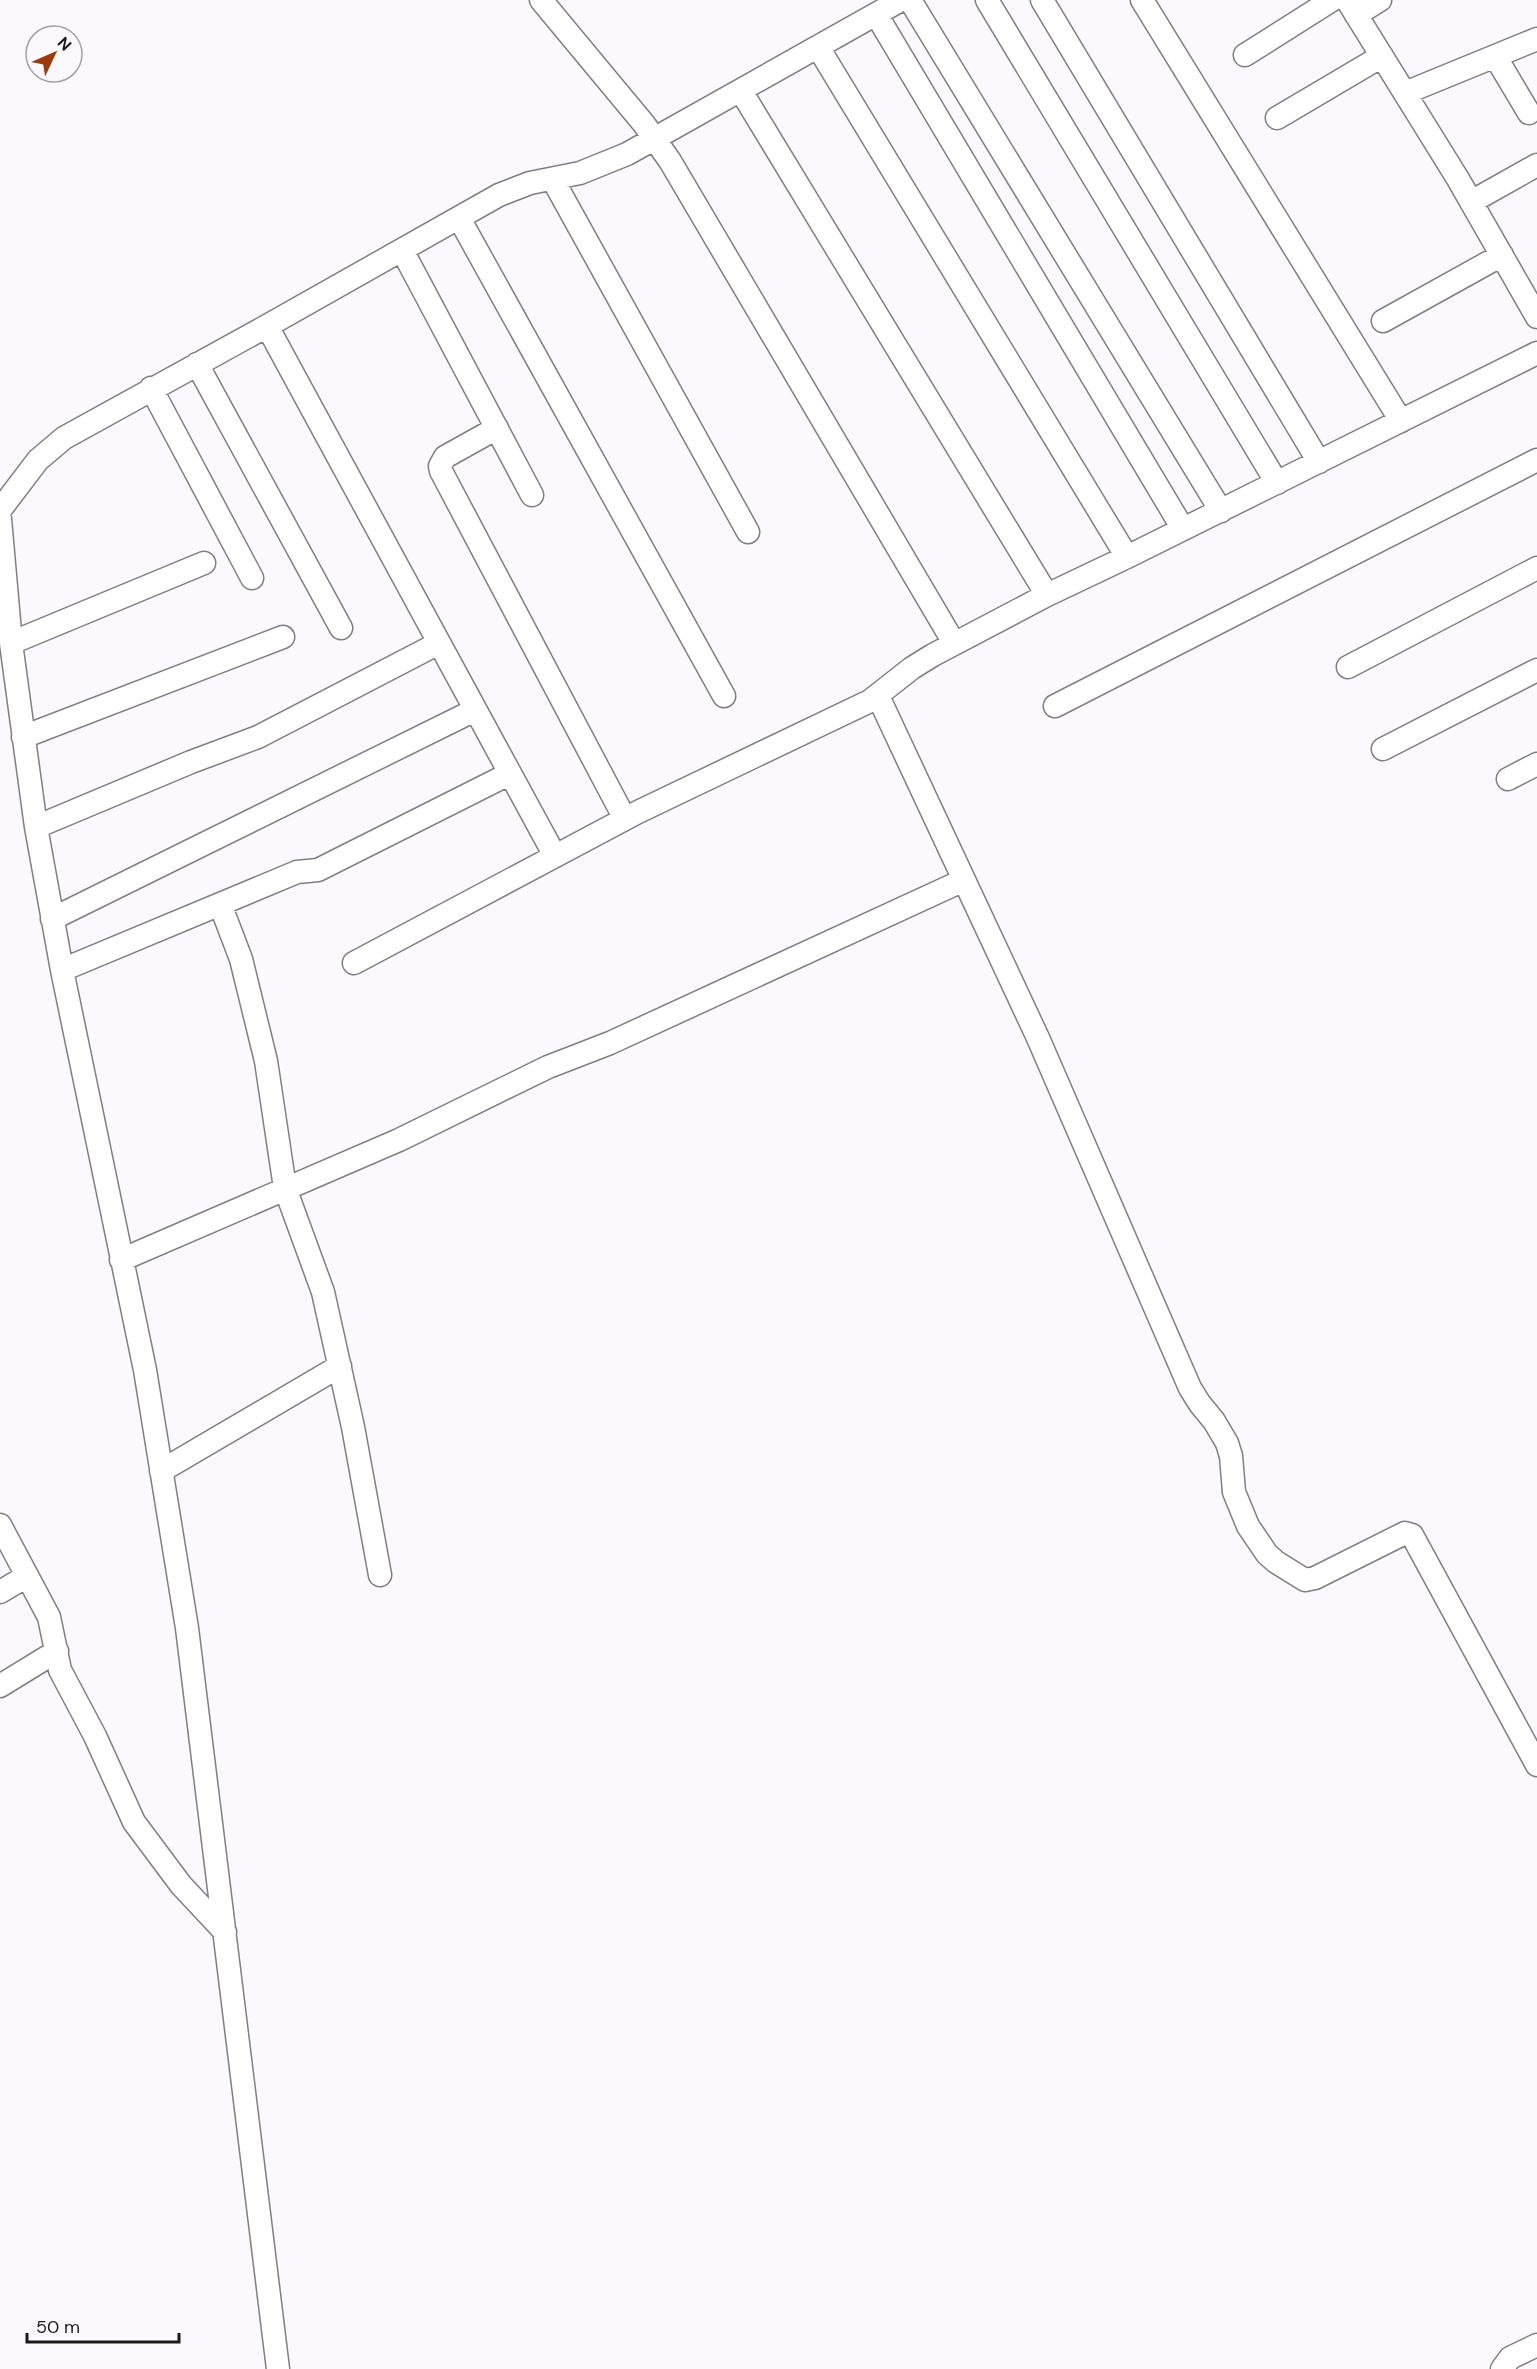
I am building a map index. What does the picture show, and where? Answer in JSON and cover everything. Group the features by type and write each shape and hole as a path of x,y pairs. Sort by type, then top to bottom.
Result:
{"street":[{"path":"541,0 656,140 954,643"},
{"path":"0,510 38,460 54,444 151,388 267,326 509,190 604,165 656,140 901,0"},
{"path":"910,0 1221,511"},
{"path":"987,0 1277,483"},
{"path":"1042,0 1319,462"},
{"path":"1245,56 1332,0"},
{"path":"1380,0 1351,8 1471,202 1537,317"},
{"path":"1152,4 1401,421"},
{"path":"876,15 1183,529"},
{"path":"1405,93 1537,39"},
{"path":"818,47 1127,557"},
{"path":"1277,118 1382,56"},
{"path":"1495,56 1529,113"},
{"path":"741,91 1047,595"},
{"path":"1471,202 1537,165"},
{"path":"553,180 748,532"},
{"path":"459,218 724,696"},
{"path":"402,250 532,495"},
{"path":"1383,321 1502,255"},
{"path":"267,326 555,856"},
{"path":"354,963 625,819 878,696 912,668 954,643 1047,595 1537,353"},
{"path":"197,364 341,628"},
{"path":"151,388 252,578"},
{"path":"497,428 448,454 442,461 441,471 625,819"},
{"path":"1055,706 1537,460"},
{"path":"0,519 11,643 36,827 62,970 145,1370 187,1628 278,2369"},
{"path":"11,643 204,563"},
{"path":"1348,667 1537,568"},
{"path":"23,737 283,637"},
{"path":"36,827 258,736 439,643"},
{"path":"1383,749 1537,670"},
{"path":"878,696 1038,1038 1190,1388 1227,1443 1234,1492 1248,1526 1272,1558 1305,1580 1315,1578 1405,1533 1412,1535 1537,1765"},
{"path":"52,919 475,710"},
{"path":"1508,779 1537,764"},
{"path":"62,970 297,872 315,871 509,774"},
{"path":"121,1260 399,1140 548,1067 609,1043 964,879"},
{"path":"220,904 241,959 266,1061 285,1188 323,1293 353,1427 380,1575"},
{"path":"161,1471 340,1366"},
{"path":"0,1525 49,1617 60,1670 95,1736 134,1822 181,1885 225,1932"},
{"path":"0,1592 27,1576"},
{"path":"0,1686 57,1651"},
{"path":"1502,2369 1510,2358 1537,2345"}]}
